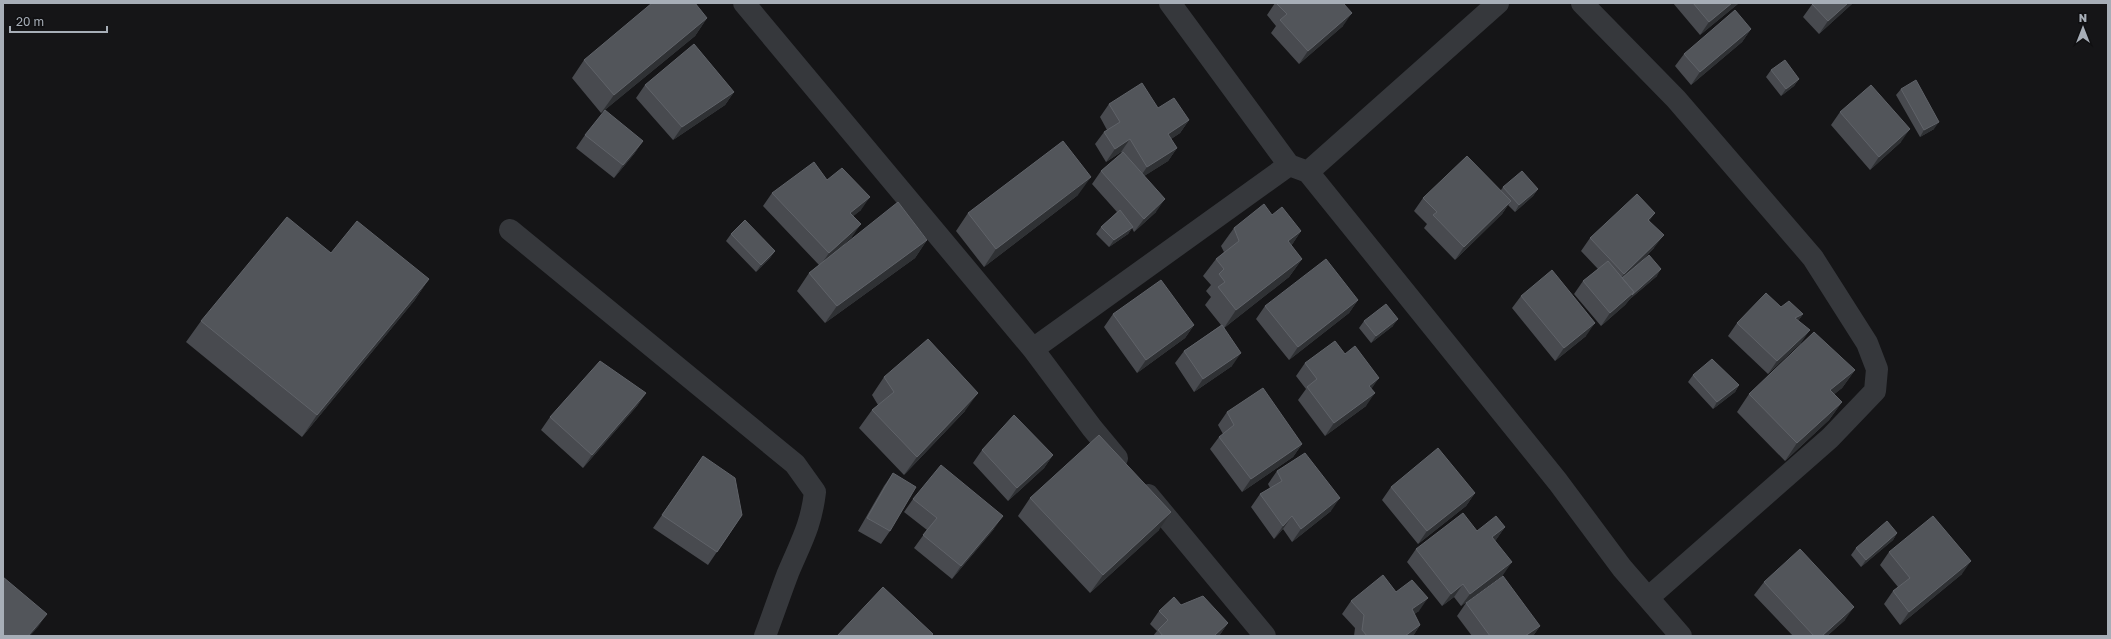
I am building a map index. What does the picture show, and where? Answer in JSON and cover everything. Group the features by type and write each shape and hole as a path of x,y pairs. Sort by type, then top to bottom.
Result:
{"street":[{"path":"744,3 1033,349 1092,428 1265,636"},
{"path":"1170,3 1298,169 1558,482 1622,568 1649,597 1681,636"},
{"path":"1033,349 1298,169 1498,3"},
{"path":"1582,3 1676,99 1813,258 1867,343 1876,369 1876,391 1855,414 1830,438 1649,597"},
{"path":"510,230 795,464 815,492 812,516 788,573 765,636"}],"building":[{"path":"652,3 695,3 707,18 614,95 584,60"},
{"path":"1276,3 1343,3 1352,13 1308,51 1280,20 1287,14"},
{"path":"1693,3 1732,3 1709,22"},
{"path":"1848,3 1828,21 1812,4"},
{"path":"1735,10 1751,29 1700,72 1684,54"},
{"path":"694,44 734,92 682,127 645,85"},
{"path":"1785,60 1799,79 1786,89 1771,70"},
{"path":"1916,80 1939,122 1924,130 1901,89"},
{"path":"1142,83 1158,108 1174,98 1189,120 1168,134 1177,148 1147,167 1130,139 1115,149 1104,132 1120,122 1109,104"},
{"path":"1871,85 1910,129 1879,157 1840,112"},
{"path":"605,110 643,141 623,165 585,135"},
{"path":"1063,141 1091,177 996,249 968,213"},
{"path":"1123,152 1165,199 1144,219 1101,171"},
{"path":"1467,156 1511,201 1464,247 1433,215 1437,212 1423,198"},
{"path":"814,162 827,180 842,168 870,197 850,213 861,224 829,253 772,193"},
{"path":"1522,171 1538,189 1519,205 1503,187"},
{"path":"1637,194 1655,213 1648,220 1664,235 1624,274 1590,238"},
{"path":"898,202 927,240 837,306 809,273"},
{"path":"1264,204 1272,215 1282,207 1301,231 1288,241 1302,259 1236,310 1218,287 1225,282 1219,274 1224,269 1216,259 1239,241 1234,228"},
{"path":"1120,210 1133,227 1114,240 1101,227"},
{"path":"287,217 331,253 357,221 429,279 317,415 201,321"},
{"path":"745,220 775,251 761,265 731,234"},
{"path":"1649,255 1661,269 1632,295 1634,292 1622,278"},
{"path":"1326,259 1358,300 1298,347 1265,306"},
{"path":"1608,261 1634,292 1610,313 1583,281"},
{"path":"1552,270 1595,323 1564,348 1521,296"},
{"path":"1161,280 1194,325 1146,360 1113,314"},
{"path":"1766,293 1781,307 1789,301 1803,314 1795,318 1810,330 1777,361 1737,323"},
{"path":"1386,304 1398,319 1376,336 1364,321"},
{"path":"1222,325 1241,353 1203,379 1184,351"},
{"path":"1814,332 1855,370 1830,390 1842,402 1797,443 1749,394"},
{"path":"928,339 978,393 917,457 872,410 894,392 884,377"},
{"path":"1335,341 1345,354 1355,346 1379,378 1369,386 1375,393 1334,423 1307,387 1317,379 1305,363"},
{"path":"1712,359 1739,385 1717,402 1693,375"},
{"path":"600,361 646,393 592,455 550,417"},
{"path":"1263,388 1302,444 1251,479 1219,437 1234,425 1227,412"},
{"path":"1014,415 1053,455 1017,488 982,450"},
{"path":"1099,435 1171,512 1103,575 1030,498"},
{"path":"1438,448 1475,493 1427,531 1391,487"},
{"path":"1305,453 1340,498 1301,529 1292,516 1283,526 1260,494 1282,481 1277,471"},
{"path":"703,456 735,478 742,515 717,552 662,515"},
{"path":"941,465 1003,516 961,566 923,535 937,518 913,499"},
{"path":"893,473 916,487 890,531 867,518"},
{"path":"1463,513 1477,531 1496,516 1505,527 1492,537 1512,562 1470,594 1463,584 1451,594 1416,549"},
{"path":"1933,516 1971,561 1909,612 1893,591 1910,578 1889,552"},
{"path":"1887,521 1897,533 1866,560 1856,548"},
{"path":"1800,549 1854,607 1822,636 1814,636 1764,582"},
{"path":"1383,575 1396,592 1412,580 1428,598 1412,609 1420,625 1405,636 1367,636 1362,630 1364,615 1351,601"},
{"path":"1503,576 1540,626 1525,636 1490,636 1466,603"},
{"path":"3,577 47,614 28,636 3,636"},
{"path":"883,587 933,634 931,636 837,636"},
{"path":"1203,596 1228,623 1214,636 1163,636 1158,630 1168,620 1159,611 1174,597 1181,605"}]}
